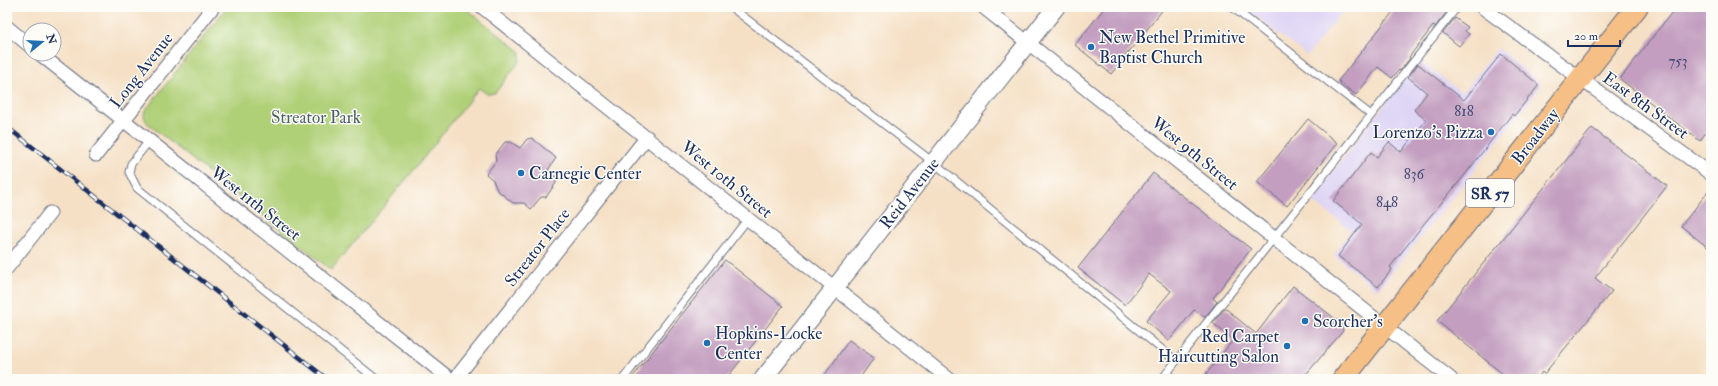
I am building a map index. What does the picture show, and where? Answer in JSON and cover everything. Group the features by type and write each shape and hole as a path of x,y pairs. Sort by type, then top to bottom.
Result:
{"main road":[{"name":"Broadway","path":"1343,379 1637,7"}],"street":[{"name":"Long Avenue","path":"96,155 213,7"},
{"name":"West 9th Street","path":"983,7 1451,379"},
{"name":"Reid Avenue","path":"763,379 1056,7"},
{"name":"East 8th Street","path":"1482,7 1711,174"},
{"name":"West 10th Street","path":"484,8 647,137 747,220 949,379"},
{"path":"7,27 22,39"},
{"name":"West 11th Street","path":"50,62 450,379"},
{"name":"Streator Place","path":"455,379 647,137"},
{"path":"7,268 50,213"}],"lane":[{"path":"732,7 933,162 1176,360"},
{"path":"1232,7 1371,115"},
{"path":"1162,379 1456,7"},
{"path":"149,141 131,164 129,172 137,188 376,379"},
{"path":"623,379 747,220"}],"shaded area":[{"path":"1244,7 1346,7 1307,56"},
{"path":"1498,48 1541,84 1541,87 1379,289 1374,288 1334,255 1351,230 1311,200 1419,60 1462,93"}],"green space":[{"name":"Streator Park","path":"227,7 464,7 521,52 520,61 495,93 487,94 479,88 418,165 331,270 148,124 145,119 145,111"}],"building":[{"path":"1105,7 1165,7 1111,74 1075,45"},
{"path":"1397,7 1441,7 1447,12 1435,27 1433,26 1400,71 1399,70 1392,78 1378,67 1356,95 1338,81"},
{"path":"1676,7 1711,7 1711,125 1700,141 1620,79"},
{"path":"1455,18 1468,27 1465,31 1469,34 1459,46 1443,33"},
{"path":"1501,54 1539,85 1514,116 1512,114 1464,176 1427,220 1390,267 1392,269 1378,287 1338,256 1362,224 1333,201 1371,152 1377,157 1389,142 1401,152 1426,120 1414,110 1427,93 1408,77 1418,64 1464,100"},
{"path":"1308,119 1337,143 1287,206 1257,182"},
{"path":"1592,128 1667,186 1595,278 1612,291 1544,374 1542,372 1537,379 1509,379 1437,321"},
{"path":"532,138 556,158 548,170 556,177 556,183 546,197 541,197 531,209 524,203 513,203 497,190 493,180 486,174 496,161 495,155 505,142 511,142 520,148 527,139"},
{"path":"1153,173 1251,249 1213,298 1217,302 1205,317 1194,310 1169,341 1146,321 1171,291 1149,274 1125,305 1078,268"},
{"path":"1711,188 1711,250 1681,226"},
{"name":"Hopkins-Locke Center","path":"725,260 783,306 726,379 631,379"},
{"path":"1293,286 1342,324 1343,331 1302,379 1202,379 1233,340 1213,323 1225,308 1256,334"},
{"path":"849,340 874,358 859,379 822,379"}],"railway":[{"path":"7,127 327,379"}],"place":[{"name":"New Bethel Primitive Baptist Church","path":"1091,47"},
{"name":"Lorenzo's Pizza","path":"1491,132"},
{"name":"Carnegie Center","path":"521,173"},
{"name":"Scorcher's","path":"1305,321"},
{"name":"Hopkins-Locke Center","path":"707,343"},
{"name":"Red Carpet Haircutting Salon","path":"1287,346"}]}
